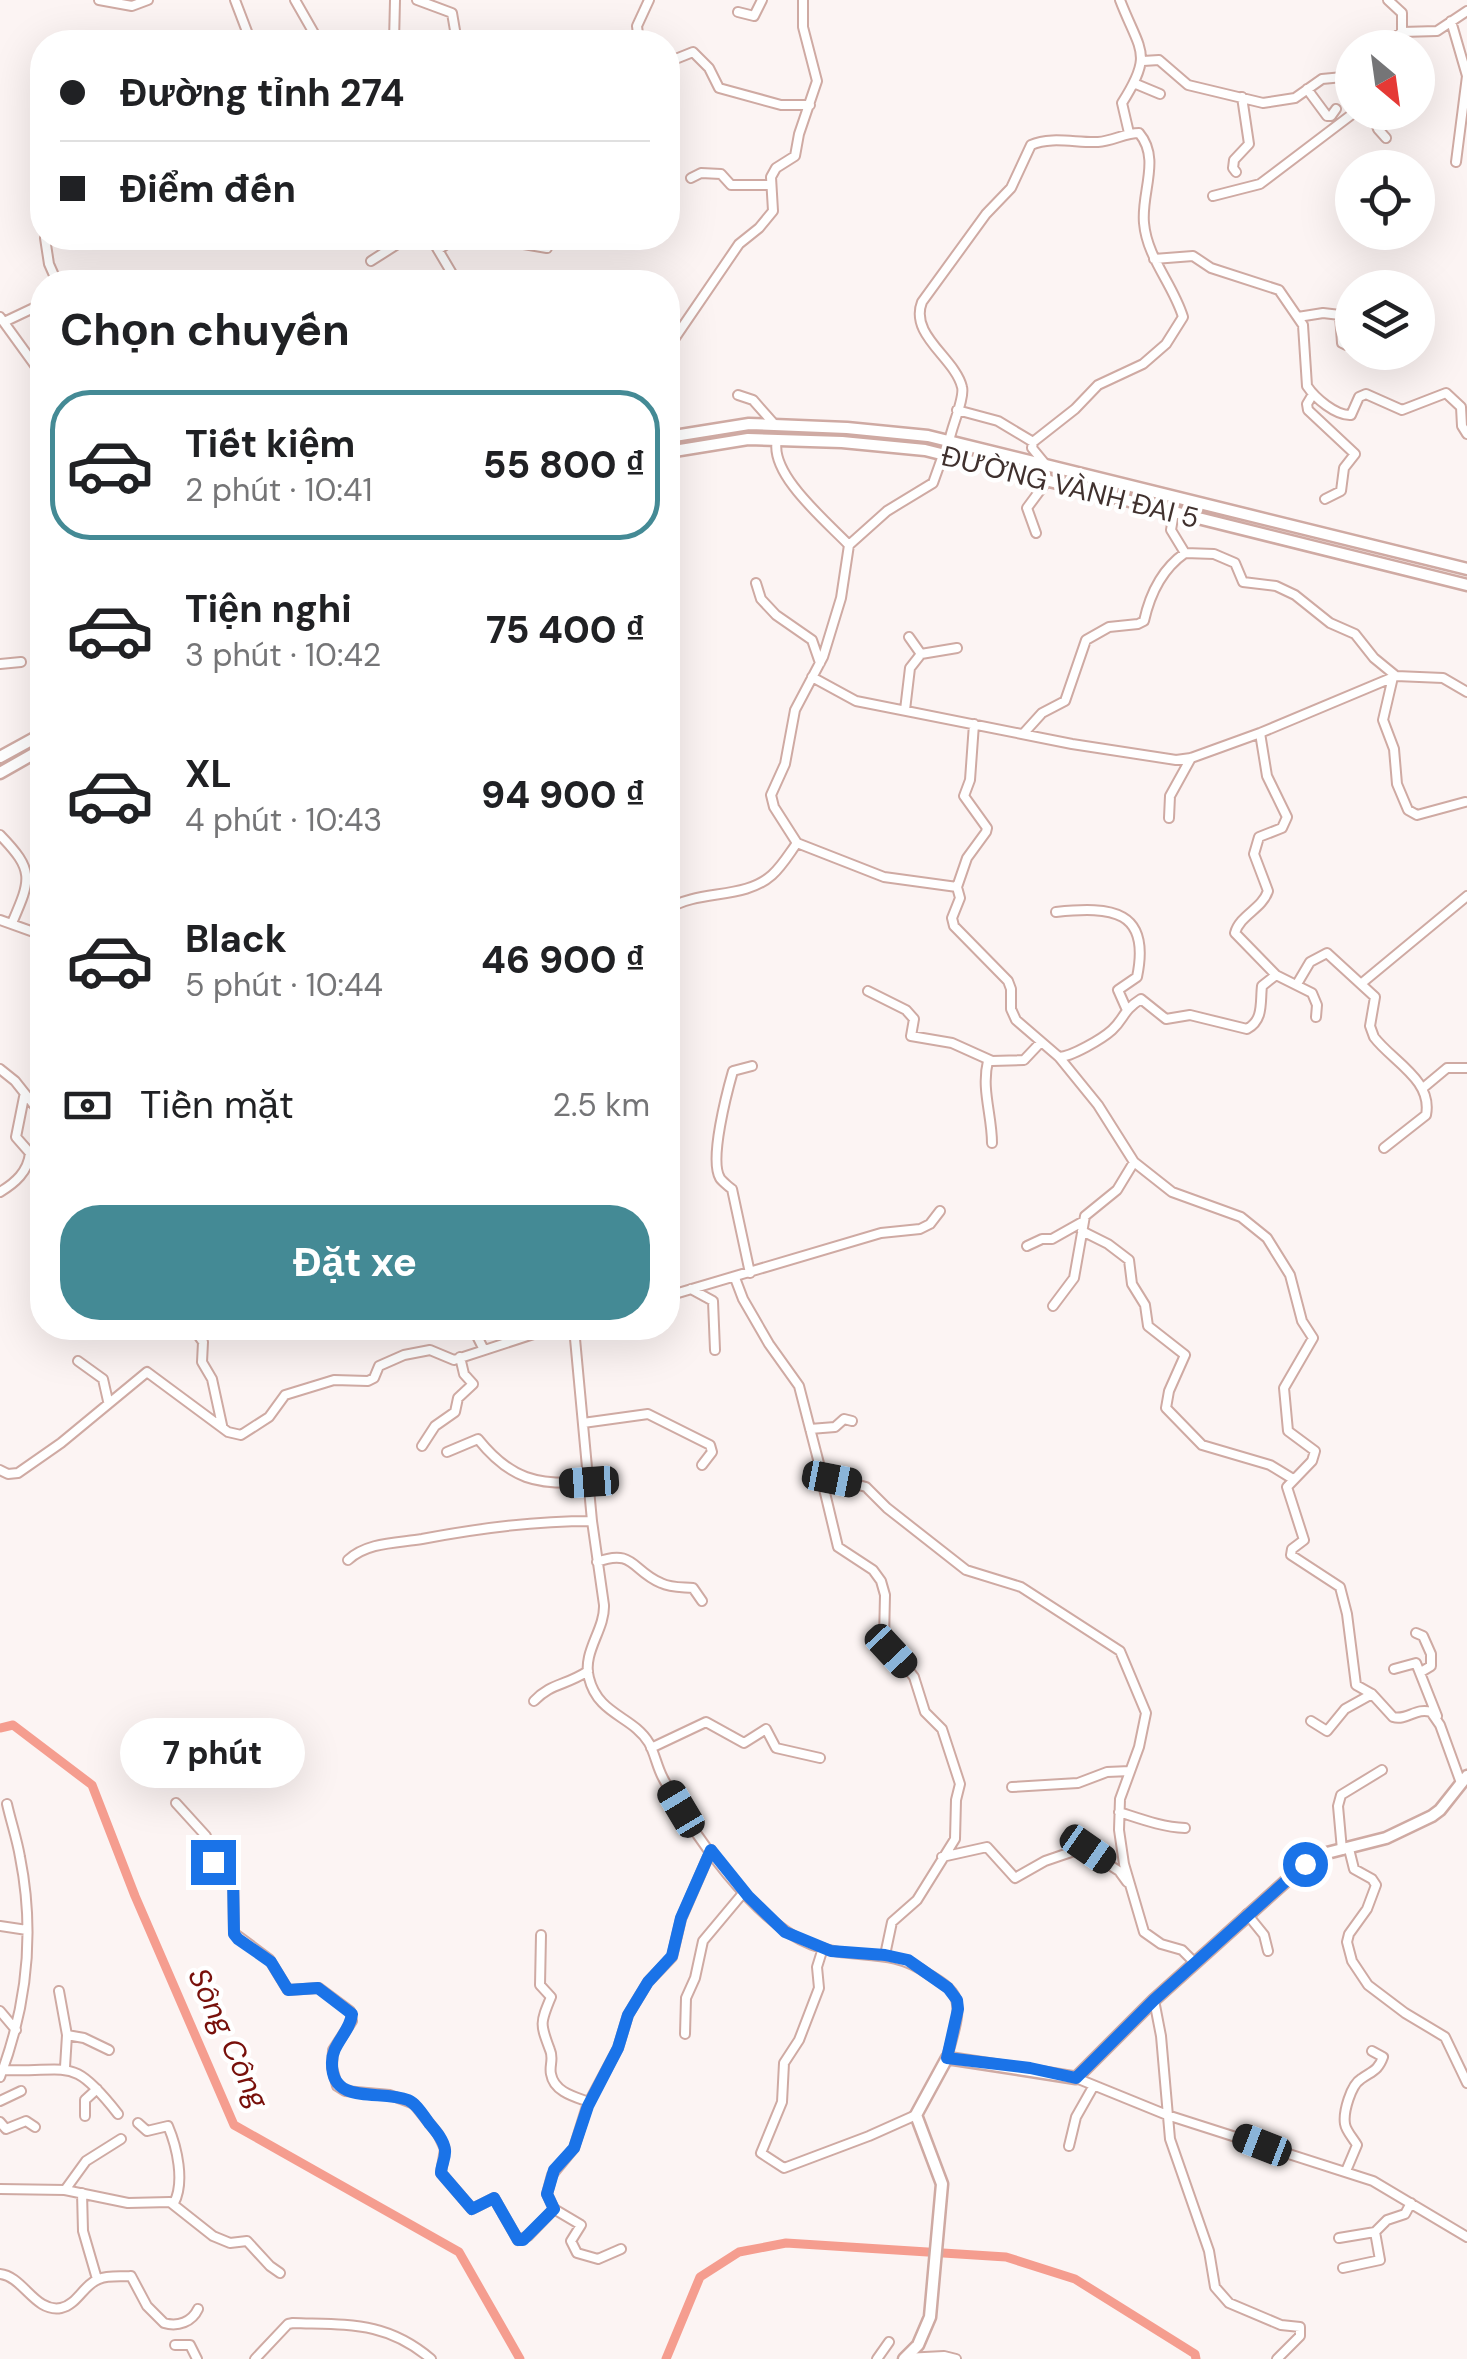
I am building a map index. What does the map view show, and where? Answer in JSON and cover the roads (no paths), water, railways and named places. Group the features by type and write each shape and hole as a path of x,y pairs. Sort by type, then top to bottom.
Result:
{"main road":[{"name":"ĐƯỜNG VÀNH ĐAI 5","path":"680,435 749,424 846,428 949,442 1467,569"},
{"name":"ĐƯỜNG VÀNH ĐAI 5","path":"680,450 748,439 842,442 943,455 1467,585"},
{"path":"0,758 30,741"},
{"path":"0,773 30,756"},
{"path":"904,2358 926,2330 938,2227 940,2173 916,2114 947,2058 1076,2078 1194,1962 1313,1858 1386,1838 1432,1816 1464,1780"}],"street":[{"path":"99,0 132,6 148,0"},
{"path":"295,0 312,30"},
{"path":"394,0 394,30"},
{"path":"417,0 452,13 455,30"},
{"path":"638,30 649,0"},
{"path":"738,12 754,16 762,0"},
{"path":"680,331 740,244 773,211 773,172 794,159 798,134 818,82 803,27 802,0"},
{"path":"1120,0 1143,61 1136,84 1122,103 1129,133"},
{"path":"1388,0 1402,13 1402,30"},
{"path":"238,1 247,30"},
{"path":"1435,31 1467,11"},
{"path":"1451,21 1467,76 1456,162"},
{"path":"680,57 693,52 719,88 781,106 810,106"},
{"path":"1143,61 1159,60 1188,85 1269,103 1290,99 1326,77 1335,77"},
{"path":"1136,84 1160,94"},
{"path":"1307,90 1326,116 1332,116 1335,110"},
{"path":"1236,172 1234,160 1249,144 1242,97"},
{"path":"1213,196 1260,184 1335,128"},
{"path":"1378,130 1386,138"},
{"path":"949,442 962,386 923,326 918,314 922,302 986,214 1011,188 1030,145 1042,141 1102,142 1129,133 1142,135 1151,174 1146,187 1144,222 1154,259 1182,314 1168,340 1137,368 1098,385 1076,409 1033,442 1032,448 1046,466"},
{"path":"691,178 721,174 731,184 770,185"},
{"path":"370,261 388,250"},
{"path":"438,250 449,270"},
{"path":"1154,259 1193,256 1211,268 1270,285 1282,293 1303,330 1312,394 1306,404 1308,410 1355,454 1344,468 1341,491 1324,500"},
{"path":"30,308 2,319 30,359"},
{"path":"1298,318 1323,312 1335,314"},
{"path":"1312,394 1347,416 1362,395 1371,395 1402,410 1446,393 1461,407 1462,426 1467,434"},
{"path":"738,396 754,400 775,425"},
{"path":"957,410 998,421 1033,442"},
{"path":"777,440 774,452 784,476 849,545"},
{"path":"943,455 933,483 891,508 849,545 839,604 820,663 795,710 785,764 771,794 774,807 797,843 884,877 957,887"},
{"path":"1036,533 1027,508 1047,481"},
{"path":"1174,512 1171,530 1185,553"},
{"path":"1023,734 1042,714 1065,701 1086,640 1109,627 1144,620 1152,593 1164,573 1185,553 1214,554 1235,563 1243,582 1276,586 1296,594 1330,624 1355,634 1394,676"},
{"path":"756,583 776,615 812,640 820,663"},
{"path":"910,637 921,654"},
{"path":"905,710 909,672 921,654 957,648"},
{"path":"0,664 20,662"},
{"path":"1394,676 1383,720 1394,749 1397,784 1408,810 1417,815 1465,802"},
{"path":"812,677 849,699 1168,760 1191,758 1394,676 1443,678 1467,692"},
{"path":"974,724 970,780 964,796 987,828 967,858 957,887 961,894 952,918 954,926 1011,985 1013,1015 1059,1057 1098,1104 1134,1162 1178,1195 1251,1223 1267,1238 1290,1275 1302,1320 1314,1338 1284,1388 1288,1431 1315,1452 1286,1491 1304,1540 1292,1549 1291,1555 1340,1587 1348,1614 1354,1681 1359,1688 1372,1694 1393,1718 1425,1710 1440,1725"},
{"path":"1260,732 1267,776 1287,817 1282,828 1258,837 1254,854 1268,890 1263,902 1238,924 1235,933 1276,974 1315,998 1316,1017"},
{"path":"1169,818 1170,796 1191,758"},
{"path":"0,835 22,857 27,873 26,890 12,923"},
{"path":"680,903 763,882 778,870 797,843"},
{"path":"1362,983 1467,896"},
{"path":"1056,912 1112,912 1129,922 1138,934 1143,950 1137,977 1118,990 1126,1008"},
{"path":"0,920 30,930"},
{"path":"1296,984 1310,962 1328,953 1375,997 1370,1026 1374,1036 1423,1088 1428,1110 1384,1148"},
{"path":"1059,1057 1071,1056 1113,1029 1126,1008 1144,999 1166,1019 1190,1015 1248,1029 1256,1024 1261,1012 1262,986 1276,974"},
{"path":"868,991 909,1012 914,1019 911,1036 952,1043 988,1060 1024,1060 1041,1042"},
{"path":"988,1060 985,1090 992,1120 992,1143"},
{"path":"750,1274 732,1190 718,1173 717,1141 733,1070 752,1066"},
{"path":"1423,1088 1446,1068 1467,1068"},
{"path":"0,1069 30,1102"},
{"path":"0,1192 15,1182 29,1161 30,1153 16,1137 24,1096"},
{"path":"1053,1306 1074,1278 1088,1212 1117,1190 1134,1162"},
{"path":"680,1292 880,1233 926,1227 940,1212"},
{"path":"1027,1246 1052,1239 1084,1220"},
{"path":"1082,1232 1130,1260 1130,1280 1146,1309 1148,1326 1185,1355 1168,1390 1166,1408 1202,1445 1270,1465 1293,1479"},
{"path":"735,1278 742,1299 799,1386 838,1547 873,1570 881,1581 887,1646 914,1677 924,1709 942,1729 960,1784 956,1836 923,1892 892,1922 885,1955"},
{"path":"691,1289 713,1301 715,1350"},
{"path":"202,1340 202,1362 212,1378 222,1428"},
{"path":"479,1340 483,1348"},
{"path":"0,1470 18,1473 146,1372 222,1428 232,1434 246,1433 269,1417 285,1394 334,1380 368,1381 374,1378 379,1366 407,1354 432,1350 451,1360 511,1340"},
{"path":"575,1340 604,1612 588,1658 593,1689 604,1706 642,1735 663,1779 697,1834 744,1892 785,1932 822,1948 885,1955 913,1963 954,1994 958,2009 947,2058"},
{"path":"422,1446 436,1426 455,1412 458,1398 473,1384 464,1374 460,1357"},
{"path":"78,1361 104,1380 108,1401"},
{"path":"583,1422 648,1414 710,1445 712,1452 702,1465"},
{"path":"810,1429 835,1427 844,1419 852,1421"},
{"path":"448,1452 478,1438 490,1456 504,1461 519,1476 560,1484 589,1482"},
{"path":"820,1472 828,1478 866,1487 966,1570 1021,1587 1120,1650 1146,1708 1144,1730 1120,1795 1123,1859 1144,1932 1161,1944 1182,1950 1194,1962"},
{"path":"348,1560 359,1551 380,1545 484,1527 592,1521"},
{"path":"597,1562 612,1556 624,1557 656,1582 692,1588 702,1601"},
{"path":"1416,1633 1425,1639 1432,1657 1431,1666 1420,1672"},
{"path":"1394,1669 1414,1663 1420,1672 1464,1780"},
{"path":"534,1701 548,1686 566,1685 588,1671"},
{"path":"1311,1721 1327,1731 1345,1710 1372,1694"},
{"path":"651,1748 706,1722 744,1743 766,1730 776,1748 820,1758"},
{"path":"1382,1770 1349,1787 1338,1806 1354,1870 1376,1885 1365,1913 1349,1934 1352,1961 1368,1985 1445,2036 1467,2084"},
{"path":"1012,1787 1049,1787 1078,1783 1107,1772 1130,1771"},
{"path":"176,1803 206,1836 214,1865 233,1874 234,1934 238,1939 271,1962 288,1990 318,1988 350,2011 352,2021 334,2050 332,2068 337,2086 345,2091 390,2095 414,2104 445,2149 441,2173 472,2209 494,2198 518,2240 528,2236 554,2209"},
{"path":"7,1804 21,1860 27,1973 16,2030 2,2074 65,2067 84,2076 118,2114"},
{"path":"1119,1812 1165,1827 1185,1828"},
{"path":"942,1857 987,1846 1015,1878 1084,1848 1120,1871 1133,1885"},
{"path":"621,2249 598,2260 577,2253 572,2241 581,2225 554,2209 547,2194 552,2175 574,2148 589,2102 618,2048 628,2015 648,1982 672,1956 681,1918 711,1850"},
{"path":"684,2034 686,1998 703,1941 744,1892"},
{"path":"1247,1914 1264,1935 1268,1951"},
{"path":"0,1926 27,1930"},
{"path":"541,1936 540,1985 550,1997 541,2021 552,2056 552,2078 560,2089 589,2102"},
{"path":"822,1948 817,1967 819,1988 799,2040 784,2063 782,2102 761,2152 784,2168 916,2114"},
{"path":"59,1991 67,2036 65,2067"},
{"path":"1154,2000 1174,2153 1209,2250 1215,2287 1229,2303 1302,2330 1277,2359"},
{"path":"0,2011 4,2023 16,2030"},
{"path":"67,2036 109,2050"},
{"path":"1346,2170 1357,2145 1345,2126 1348,2104 1357,2082 1370,2076 1383,2061 1372,2050"},
{"path":"1076,2078 1167,2115 1346,2170 1382,2185 1467,2238"},
{"path":"1069,2146 1074,2123 1093,2087"},
{"path":"86,2116 86,2100 96,2089"},
{"path":"0,2101 21,2090"},
{"path":"0,2122 6,2129 26,2121 36,2127"},
{"path":"138,2123 147,2131 168,2126 176,2143 180,2171 174,2204"},
{"path":"65,2190 86,2162 121,2139"},
{"path":"0,2189 65,2190 128,2203 174,2204 213,2236 230,2242 248,2241 280,2272"},
{"path":"82,2193 84,2231 96,2279"},
{"path":"1338,2238 1375,2232 1387,2220 1405,2214 1411,2203"},
{"path":"1343,2268 1380,2260 1375,2232"},
{"path":"0,2274 12,2278 36,2300 58,2308 70,2303 96,2279 133,2277 146,2306 164,2323 184,2322 195,2316 198,2309"},
{"path":"255,2359 293,2323 360,2326 393,2332 432,2359"},
{"path":"877,2359 888,2342"},
{"path":"175,2344 190,2345 196,2359"},
{"path":"904,2358 956,2359"}],"waterway":[{"name":"Sông Công","path":"0,1728 13,1725 92,1785 135,1896 234,2125 459,2252 520,2359"},
{"name":"Sông Công","path":"666,2359 700,2277 739,2252 786,2243 1006,2257 1075,2279 1195,2354 1196,2359"}]}
